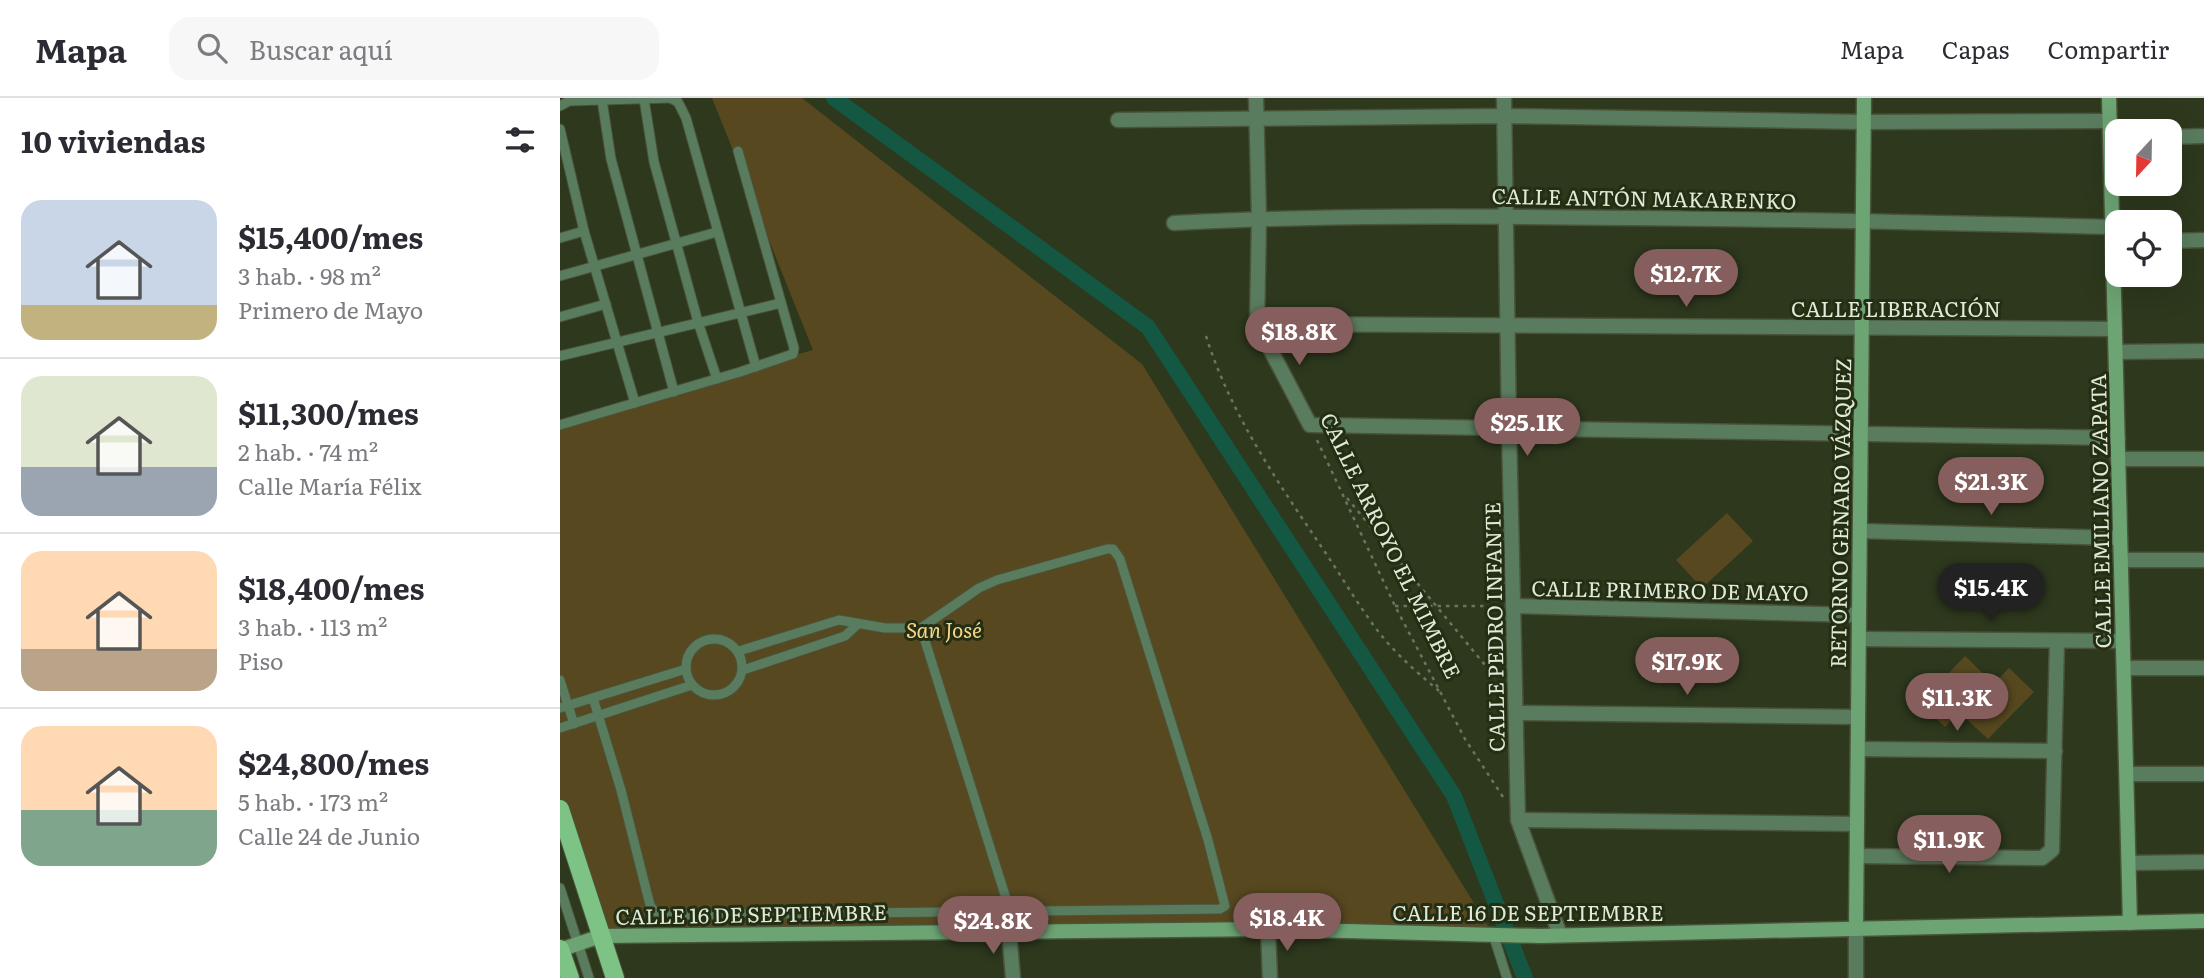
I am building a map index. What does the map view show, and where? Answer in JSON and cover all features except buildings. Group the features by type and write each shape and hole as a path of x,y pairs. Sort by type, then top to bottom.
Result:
{"main road":[{"path":"560,809 615,978"},
{"path":"565,948 570,978"}],"street":[{"path":"1256,98 1259,219 1257,324"},
{"name":"CALLE PEDRO INFANTE","path":"1504,98 1508,429 1518,820"},
{"name":"RETORNO GENARO VÁZQUEZ","path":"1856,928 1864,98"},
{"name":"CALLE EMILIANO ZAPATA","path":"2109,98 2109,119"},
{"path":"1118,120 1504,116 1863,122 2105,121"},
{"path":"2182,137 2204,136"},
{"name":"CALLE ANTÓN MAKARENKO","path":"1174,223 1259,219 1506,216 1863,220 2105,236"},
{"path":"2182,241 2204,240"},
{"name":"CALLE EMILIANO ZAPATA","path":"2115,287 2130,923"},
{"name":"CALLE LIBERACIÓN","path":"1257,324 2115,329"},
{"name":"CALLE ARROYO EL MIMBRE","path":"1257,324 1310,425"},
{"path":"2116,352 2204,351"},
{"path":"1310,425 2118,438"},
{"path":"2118,460 2204,459"},
{"path":"1860,531 2120,538"},
{"path":"2121,560 2204,560"},
{"name":"CALLE PRIMERO DE MAYO","path":"1513,606 1859,615"},
{"path":"1859,639 2123,641"},
{"path":"1857,856 2046,856 2052,850 2057,641"},
{"path":"2124,668 2204,668"},
{"path":"1515,707 1858,717"},
{"path":"1858,749 2055,751"},
{"path":"2126,774 2204,774"},
{"path":"1560,935 1518,820 1857,824"},
{"path":"2129,863 2204,862"},
{"name":"CALLE 16 DE SEPTIEMBRE","path":"565,948 601,936 1268,929 1540,936 2204,921"},
{"path":"1856,928 1856,978"},
{"path":"1268,929 1270,978"},
{"path":"1009,931 1013,978"}],"lane":[{"path":"560,106 569,101 670,98 678,102 686,118 756,367"},
{"path":"644,99 654,162 698,322 717,379"},
{"path":"602,100 603,123 611,159 674,392"},
{"path":"560,129 562,153 583,232 635,403"},
{"path":"560,425 793,354 794,348 738,151"},
{"path":"560,238 583,232"},
{"path":"560,276 717,232"},
{"path":"560,356 781,303"},
{"path":"560,317 606,304"},
{"path":"593,698 621,790 650,905 657,914 1220,909 1226,904 1120,559 1115,551 1107,549 998,580 979,588 920,628 857,625 839,620 739,651"},
{"path":"743,670 845,636 857,625"},
{"path":"920,628 1010,911"},
{"path":"718,638 739,651 743,670 733,689 723,695 712,696 701,693 692,685 685,669 687,656 694,646 705,640 718,638"},
{"path":"564,707 685,669"},
{"path":"560,680 564,707 574,724"},
{"path":"560,729 692,685"},
{"path":"560,888 565,948 589,978"},
{"path":"1500,934 1507,978"}],"path":[{"path":"1206,336 1213,359 1233,401 1289,498 1380,634 1399,656 1441,694"},
{"name":"CALLE ARROYO EL MIMBRE","path":"1310,425 1395,606 1465,739 1503,797"},
{"path":"1343,494 1438,606 1515,707"},
{"name":"CALLE PRIMERO DE MAYO","path":"1395,606 1513,606"}],"green space":[{"name":"San José","path":"712,98 802,98 1142,364 1493,934 601,936 560,810 560,420 813,350"},
{"path":"1727,513 1753,541 1702,588 1676,560"},
{"path":"1965,656 1990,680 1945,727 1920,703"},
{"path":"2009,668 2034,692 1988,739 1963,716"}],"waterway":[{"path":"834,98 1148,327 1454,796 1525,978"}]}
